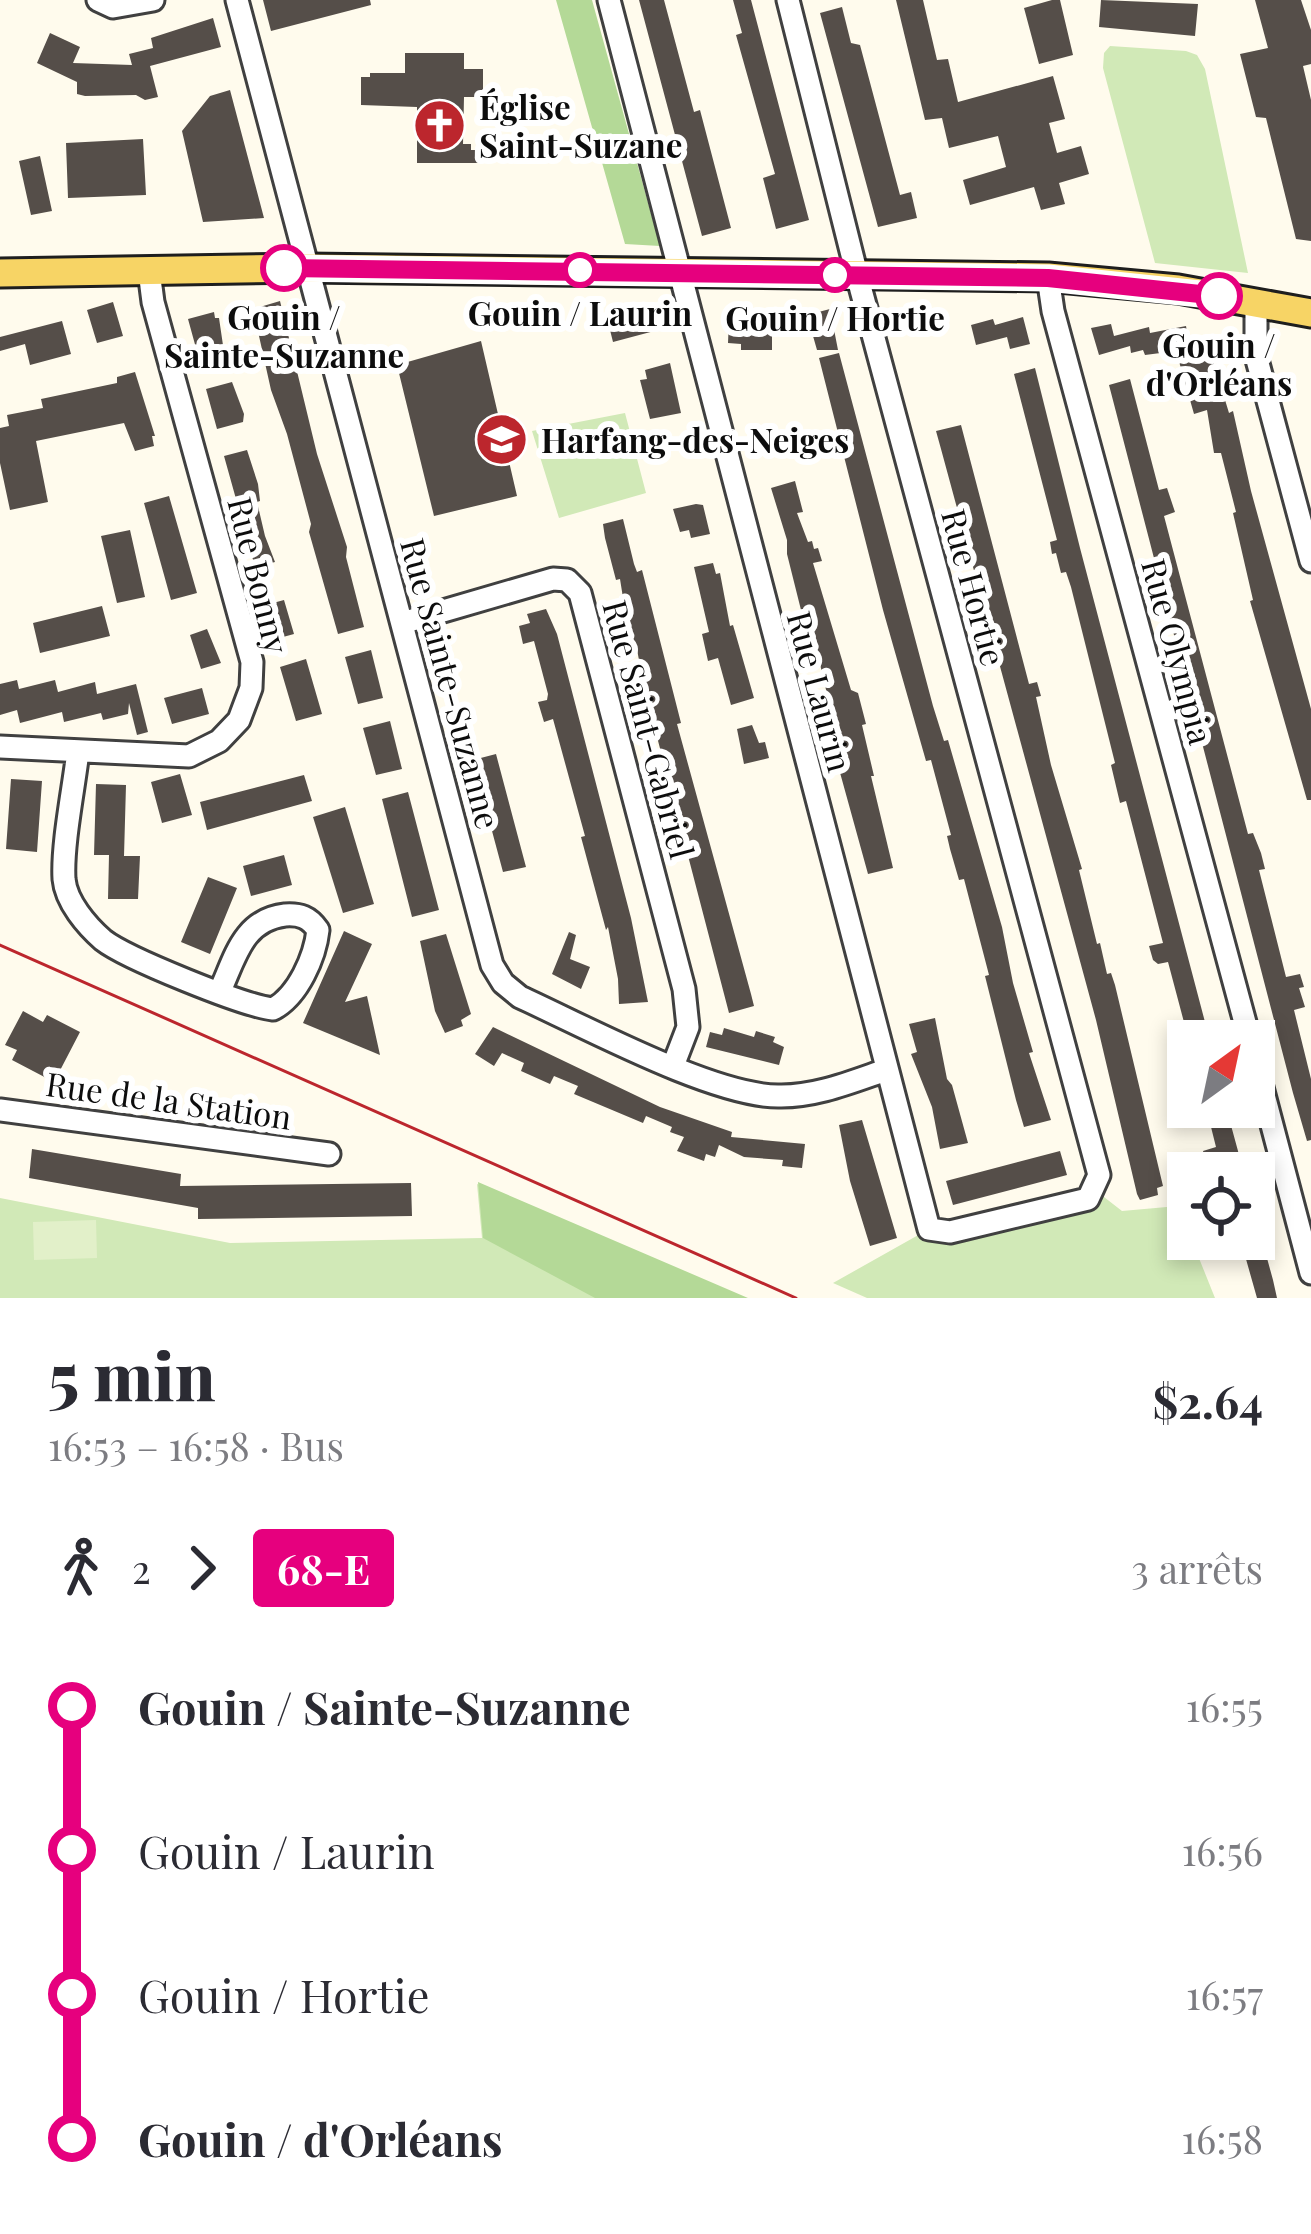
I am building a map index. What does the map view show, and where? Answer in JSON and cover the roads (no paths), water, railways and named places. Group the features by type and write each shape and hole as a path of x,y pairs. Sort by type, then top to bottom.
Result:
{"main road":[{"path":"0,273 307,268 1048,278 1150,286 1311,313"}],"street":[{"path":"98,0 113,7 153,0"},
{"name":"Rue Sainte-Suzanne","path":"237,0 492,965 502,983 520,997 746,1093 779,1096 838,1087 886,1070"},
{"name":"Rue Laurin","path":"609,0 929,1229 950,1232 1078,1202 1095,1190"},
{"name":"Rue Hortie","path":"788,0 857,275 1099,1175 1095,1190"},
{"name":"Rue Bonny","path":"0,747 189,755 219,741 239,720 251,688 252,662 148,271"},
{"name":"Rue Olympia","path":"1048,278 1053,311 1244,1020"},
{"path":"1256,302 1256,356 1311,561"},
{"name":"Rue Saint-Gabriel","path":"402,622 553,579 567,580 580,593 684,989 688,1027 674,1066"},
{"path":"78,751 64,883 83,920 108,944 220,993 274,1009 285,1003 318,938 313,922 293,914 257,922 244,939 220,993"},
{"name":"Rue de la Station","path":"0,1110 329,1154"},
{"path":"1273,1128 1309,1258"}],"tram line":[{"path":"0,945 796,1298"}],"place":[{"name":"Église Saint-Suzane","path":"440,125"},
{"name":"Gouin / Sainte-Suzanne","path":"284,268"},
{"name":"Gouin / Laurin","path":"580,270"},
{"name":"Gouin / Hortie","path":"835,275"},
{"name":"Gouin / d'Orléans","path":"1219,296"},
{"name":"Harfang-des-Neiges","path":"502,439"}]}
